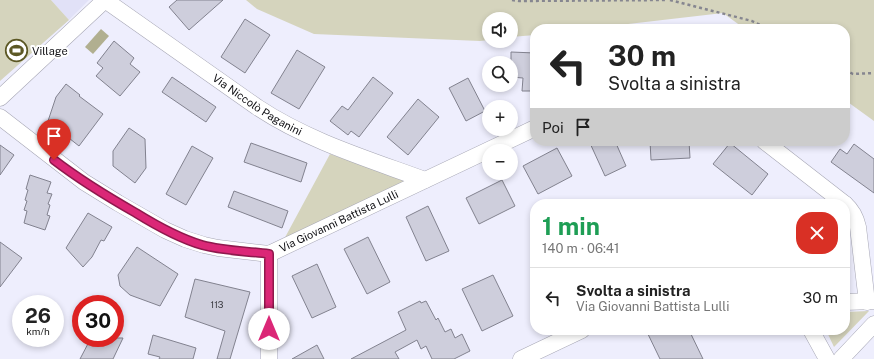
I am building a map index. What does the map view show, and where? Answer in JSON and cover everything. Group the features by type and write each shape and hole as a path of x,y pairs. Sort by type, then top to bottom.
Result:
{"street":[{"path":"0,98 105,0"},
{"name":"Via Niccolò Paganini","path":"105,0 277,120 316,139 425,180"},
{"name":"Via Giovanni Battista Lulli","path":"0,117 84,182 165,230 185,239 204,245 269,254 530,130"},
{"path":"770,146 839,199"},
{"path":"850,210 857,221 870,301 850,302"},
{"path":"269,254 269,359"},
{"path":"841,359 874,324"},
{"path":"521,359 571,335"},
{"path":"814,335 827,359"}],"path":[{"path":"512,0 666,0"},
{"path":"670,0 752,21 758,24"},
{"path":"850,72 853,74 874,73"}],"shaded area":[{"path":"51,0 89,0 69,20"},
{"path":"101,29 109,36 93,54 85,47"}],"green space":[{"name":"Village","path":"0,0 51,0 69,20 0,81"},
{"path":"246,0 874,0 874,121 850,104 850,24 738,24 723,13 628,24 530,24 530,35 518,36 518,12 482,12 482,41 314,34 257,9"},
{"path":"330,154 408,181 282,243"},
{"path":"869,311 850,331 850,312"},
{"path":"828,335 846,335 834,347"}],"building":[{"path":"177,0 223,0 189,30 169,7"},
{"path":"245,19 270,35 245,73 221,57"},
{"path":"114,41 134,58 130,64 140,72 120,96 96,76 103,68 97,63"},
{"path":"297,50 325,67 299,109 271,93"},
{"path":"511,52 530,53 530,91 522,91 523,78 518,78 518,56 511,56"},
{"path":"172,77 216,107 206,122 162,92"},
{"path":"373,77 393,93 359,137 351,131 348,135 330,121 342,106 348,110"},
{"path":"468,78 482,105 482,113 466,121 449,88"},
{"path":"66,84 103,114 79,146 48,121 56,97"},
{"path":"418,99 439,117 408,155 387,137"},
{"path":"129,128 145,139 146,168 135,183 113,166 113,151"},
{"path":"251,143 307,163 301,182 244,162"},
{"path":"854,144 874,159 874,193 831,162 840,149 847,154"},
{"path":"0,145 14,155 0,175"},
{"path":"192,146 213,158 186,205 166,194"},
{"path":"591,146 617,146 626,166 605,176"},
{"path":"650,146 689,146 690,158 651,160"},
{"path":"728,146 734,146 768,174 752,195 713,164"},
{"path":"557,148 572,176 538,194 523,166"},
{"path":"30,175 51,182 47,193 52,194 48,204 50,205 47,215 50,216 45,230 24,223 27,211 24,210 27,201 25,200 28,190 26,189"},
{"path":"502,180 515,206 479,224 466,198"},
{"path":"234,191 288,211 282,228 228,207"},
{"path":"428,206 449,251 426,261 406,217"},
{"path":"88,213 112,227 104,241 101,240 92,257 83,267 66,248"},
{"path":"368,237 390,282 367,294 344,249"},
{"path":"0,242 22,258 0,287"},
{"path":"137,247 178,274 160,306 130,295 120,286 118,275"},
{"path":"317,264 336,307 312,318 292,276"},
{"path":"493,275 513,316 482,331 462,289"},
{"path":"195,279 250,292 230,359 217,359 225,331 185,317"},
{"path":"420,301 421,303 426,301 436,320 438,318 445,332 451,329 455,338 462,334 470,351 454,359 432,359 426,346 421,349 417,340 395,352 399,359 351,359 406,330 398,312"},
{"path":"153,335 196,348 193,359 159,359 160,357 148,354"},
{"path":"648,335 691,335 703,359 660,359"},
{"path":"317,345 324,359 292,359"},
{"path":"86,347 119,347 113,359 80,359"}],"place":[{"name":"Village","path":"17,51"}],"route":[{"path":"54,160 109,198 178,236 198,243 224,249 269,254 269,329"}]}
